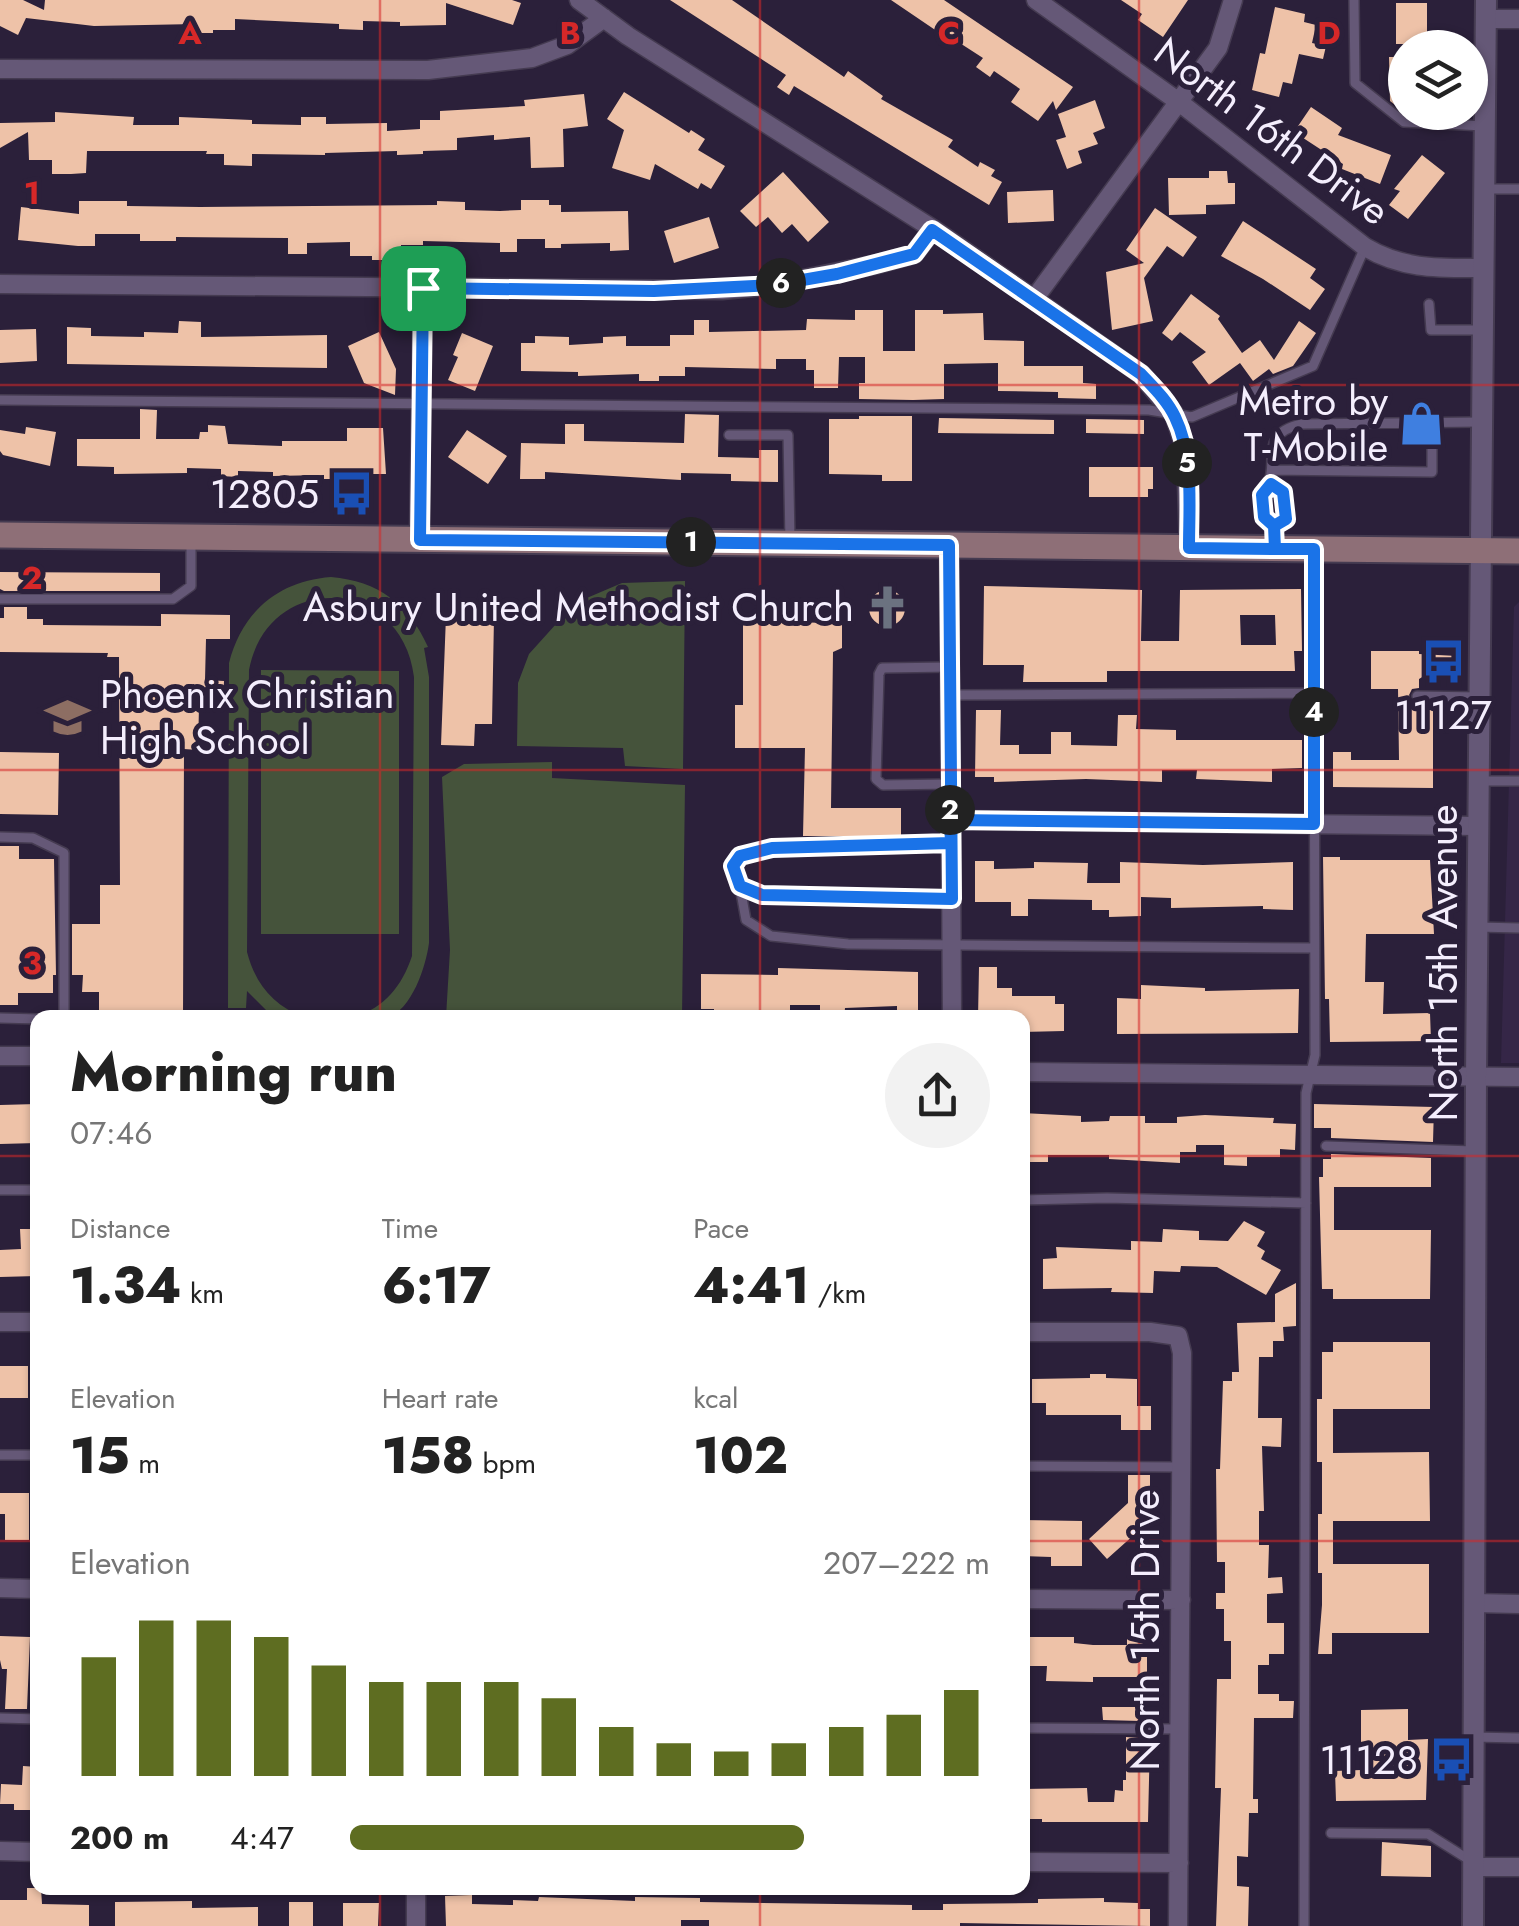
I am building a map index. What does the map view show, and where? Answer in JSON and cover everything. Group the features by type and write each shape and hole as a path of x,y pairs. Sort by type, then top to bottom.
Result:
{"main road":[{"path":"0,534 1189,548 1275,538 1314,549 1519,552"}],"street":[{"path":"579,0 932,230 1141,374 1174,414 1186,450 1189,548"},
{"name":"North 16th Drive","path":"1036,0 1179,102 1366,247 1388,260 1414,268 1484,268"},
{"path":"1034,299 1218,48 1233,0"},
{"path":"1486,9 1519,19"},
{"path":"0,69 428,70 532,58 568,45 604,18"},
{"name":"North 15th Avenue","path":"1473,1926 1484,130"},
{"path":"0,284 654,291 774,285 914,254 932,230"},
{"path":"420,540 423,288"},
{"path":"949,545 952,1010"},
{"path":"950,820 1478,826"},
{"path":"0,1056 30,1056"},
{"path":"1030,1072 1519,1077"},
{"path":"0,1322 30,1322"},
{"name":"North 15th Drive","path":"1030,1332 1150,1332 1178,1336 1182,1353 1178,1926"},
{"path":"0,1588 30,1589"},
{"path":"1030,1598 1181,1600"},
{"path":"1474,1604 1519,1604"},
{"path":"0,1852 30,1852"},
{"path":"1030,1862 1179,1863"},
{"path":"1473,1864 1519,1868"},
{"path":"416,1895 416,1926"}],"lane":[{"path":"1354,0 1355,83 1388,109"},
{"path":"1484,189 1519,189"},
{"path":"0,400 1148,410 1192,417 1313,366 1366,247"},
{"path":"1429,304 1430,330 1483,330"},
{"path":"1275,538 1264,517 1262,495 1271,484 1274,438 1284,428 1336,423 1482,422"},
{"path":"1336,423 1336,437"},
{"path":"1357,423 1357,437"},
{"path":"1378,423 1379,437"},
{"path":"1400,423 1400,438"},
{"path":"1272,470 1432,472 1432,423"},
{"path":"1310,424 1310,438"},
{"path":"729,434 788,435 790,544"},
{"path":"1310,456 1310,471"},
{"path":"1379,457 1380,472"},
{"path":"1337,458 1337,471"},
{"path":"1358,458 1358,471"},
{"path":"1401,458 1402,472"},
{"path":"1271,484 1283,492 1286,509 1286,519 1275,538"},
{"path":"0,599 173,599 191,586 191,537"},
{"path":"1304,1926 1306,1092 1315,1055 1314,549"},
{"path":"950,667 882,668 876,779 883,785 950,784"},
{"path":"950,695 1314,693"},
{"path":"1417,696 1480,698"},
{"path":"1479,781 1519,781"},
{"path":"0,837 33,838 64,853 64,1010"},
{"path":"951,843 772,848 740,856 733,866 746,920 771,936 848,944 951,947 1314,948"},
{"path":"740,886 762,895 952,899"},
{"path":"1478,928 1519,928"},
{"path":"0,1018 30,1020"},
{"path":"1326,1146 1476,1152"},
{"path":"0,1190 30,1190"},
{"path":"1030,1200 1306,1203"},
{"path":"0,1454 30,1455"},
{"path":"1030,1466 1182,1467"},
{"path":"0,1718 30,1718"},
{"path":"1030,1728 1180,1729"},
{"path":"1474,1737 1519,1738"},
{"path":"1331,1833 1428,1834 1473,1864"}],"shaded area":[{"path":"1519,602 1519,1063 1501,1063 1514,607"}],"green space":[{"path":"348,579 390,597 411,618 428,647 424,648 429,677 429,943 421,975 399,1010 369,1010 391,994 412,956 414,677 404,644 386,619 362,604 334,598 306,602 281,615 261,637 249,670 247,952 267,992 289,1010 266,1010 247,991 246,1008 228,1008 229,663 243,629 265,602 312,580"},
{"path":"685,581 683,769 625,766 623,748 517,746 518,683 529,654 575,603 622,583"},
{"path":"261,670 399,671 399,934 261,934"},
{"path":"552,762 552,778 685,785 682,1010 446,1010 450,950 442,777 464,764"}],"building":[{"path":"0,0 23,0 44,10 45,0 521,3 513,25 446,3 446,25 400,26 400,22 363,21 363,30 339,29 339,24 235,19 235,30 196,33 196,24 94,26 26,18 18,35 0,26"},
{"path":"670,0 732,0 844,77 848,71 883,96 881,99 953,140 948,147 978,167 980,162 995,170 991,176 1002,182 989,205 794,86 789,95 777,87 786,75"},
{"path":"891,0 944,0 1073,87 1056,110 1053,101 1038,121 1011,102 1020,89 994,71 990,77 976,67 983,58"},
{"path":"1121,0 1188,0 1163,37 1138,20 1142,14"},
{"path":"1396,3 1427,3 1427,30 1396,30"},
{"path":"1275,7 1305,14 1304,22 1316,25 1312,43 1326,46 1323,59 1299,54 1292,84 1283,82 1279,97 1252,90"},
{"path":"624,92 705,139 698,150 725,166 711,189 701,183 698,189 655,164 650,180 612,168 624,130 607,119"},
{"path":"584,94 588,126 563,129 564,167 531,168 530,137 494,140 494,135 457,138 457,150 423,154 252,154 252,166 224,165 224,154 206,154 207,151 87,151 86,173 71,174 52,174 52,160 29,160 28,132 0,148 0,123 55,122 55,112 134,117 133,125 179,125 179,117 301,125 301,117 326,117 326,124 387,123 387,131 420,129 420,120 440,120 440,111 525,106 524,100"},
{"path":"1095,100 1105,128 1093,133 1098,144 1078,151 1082,163 1067,169 1056,140 1066,137 1058,114"},
{"path":"1311,107 1342,128 1338,135 1391,155 1380,184 1342,169 1343,164 1294,132"},
{"path":"1422,155 1445,173 1408,219 1389,205 1400,191 1394,189"},
{"path":"1209,171 1227,171 1228,183 1235,183 1235,204 1206,205 1206,214 1169,215 1168,178 1209,178"},
{"path":"783,172 829,222 808,242 792,224 782,233 768,217 756,227 740,211"},
{"path":"1053,190 1054,221 1008,223 1007,192"},
{"path":"521,200 549,200 549,205 561,205 561,212 628,211 629,250 610,251 610,243 545,248 545,239 517,239 517,252 500,252 500,243 423,241 423,245 401,245 401,260 372,260 372,256 350,256 350,242 307,243 307,254 288,254 288,238 176,237 176,241 140,241 140,234 95,234 95,246 18,240 21,207 79,214 79,201 200,207 437,205 437,201 465,202 465,210 500,211 521,210"},
{"path":"1155,208 1197,237 1183,257 1167,246 1144,278 1153,321 1112,330 1106,272 1144,263 1126,250"},
{"path":"709,217 719,248 674,263 664,231"},
{"path":"1243,221 1316,269 1310,278 1325,289 1310,310 1221,256"},
{"path":"1191,294 1220,316 1218,319 1242,353 1260,340 1274,360 1299,321 1316,333 1293,366 1273,374 1269,369 1253,381 1240,363 1209,385 1192,362 1206,352 1180,332 1172,341 1162,333"},
{"path":"855,310 883,310 883,351 915,351 915,310 983,313 984,340 1024,341 1024,366 1083,366 1083,383 1096,384 1096,399 1058,398 1058,392 998,391 998,363 944,364 944,399 913,400 859,399 859,383 865,383 865,357 839,357 838,388 814,388 814,370 806,370 806,359 776,359 776,369 685,367 685,376 659,376 659,381 639,381 639,374 578,376 578,372 521,371 521,343 535,343 535,336 569,337 569,345 603,343 603,337 626,336 626,346 670,346 670,335 694,335 694,320 709,320 709,332 806,330 807,319 855,320"},
{"path":"179,321 201,322 201,337 327,335 327,368 67,364 67,327 91,328 91,336 144,337 144,332 178,333"},
{"path":"36,329 37,361 0,363 0,330"},
{"path":"379,332 396,369 395,395 364,383 348,346"},
{"path":"462,333 493,346 475,391 448,380 458,357 453,355"},
{"path":"140,409 157,410 156,439 199,439 200,432 208,432 208,425 225,426 228,444 282,446 282,441 347,441 347,428 383,428 386,474 324,479 324,475 273,476 273,472 238,471 238,477 221,476 221,469 187,468 187,473 114,474 114,467 77,466 77,439 140,439"},
{"path":"685,414 719,415 718,457 759,458 759,450 778,450 778,482 731,481 731,474 681,473 681,480 545,472 545,479 520,479 521,443 565,444 565,424 584,424 584,441 684,443"},
{"path":"912,416 912,481 882,481 882,475 829,474 829,419"},
{"path":"939,418 1054,420 1054,434 938,433"},
{"path":"1086,419 1144,420 1144,434 1086,433"},
{"path":"26,427 56,432 50,466 0,451 0,430 25,434"},
{"path":"467,430 507,456 488,484 448,457"},
{"path":"1089,467 1153,467 1153,489 1148,489 1148,497 1089,497"},
{"path":"0,572 160,573 160,591 4,591 0,589"},
{"path":"984,586 1142,590 1141,641 1179,641 1180,590 1301,589 1302,651 1294,651 1295,671 1107,671 1107,682 1023,682 1024,665 983,665","holes":["1240,615 1275,615 1276,645 1241,645"]},
{"path":"887,590 900,595 905,608 900,621 887,626 874,621 869,608 874,595"},
{"path":"4,607 27,607 27,619 43,619 43,625 161,626 161,614 230,615 230,639 206,639 205,680 224,681 223,706 199,706 198,750 184,749 183,1010 99,1010 99,992 82,992 83,975 72,975 72,924 100,924 100,885 120,885 119,657 107,657 108,653 0,652 0,618 4,618"},
{"path":"446,616 494,617 492,724 475,724 474,746 441,745"},
{"path":"743,623 842,623 842,648 833,652 831,808 901,808 901,836 803,836 805,748 735,748 735,705 743,705"},
{"path":"1371,651 1457,656 1419,679 1419,688 1412,689 1409,695 1412,702 1428,704 1428,710 1433,710 1433,788 1333,787 1333,752 1351,752 1351,760 1399,760 1398,689 1371,689"},
{"path":"976,710 1001,710 1000,745 1019,745 1019,754 1051,754 1051,732 1071,732 1071,745 1117,746 1118,715 1137,715 1136,729 1176,730 1176,740 1302,740 1302,768 1272,769 1272,782 1196,779 1197,770 1162,770 1162,782 994,782 994,777 975,777"},
{"path":"0,752 59,753 58,815 0,814"},
{"path":"0,846 19,846 19,859 54,859 53,993 18,993 18,1005 0,1005"},
{"path":"1323,857 1430,860 1434,934 1366,934 1365,982 1384,982 1383,1014 1430,1013 1431,1041 1330,1042 1329,999 1325,999"},
{"path":"975,861 994,861 994,869 1034,868 1034,862 1088,863 1087,883 1120,883 1120,862 1293,862 1293,910 1263,906 1171,908 1171,898 1141,897 1141,916 1109,917 1109,910 1092,910 1092,900 1028,899 1028,916 1011,916 1011,902 975,902"},
{"path":"979,967 997,967 997,988 1012,988 1012,996 1055,996 1055,1004 1064,1004 1064,1031 1030,1032 1030,1010 978,1010"},
{"path":"778,968 918,972 918,1010 897,1010 897,1006 820,1010 820,1005 790,1005 790,1010 701,1009 701,974 778,975"},
{"path":"1141,985 1205,991 1299,989 1298,1033 1117,1034 1117,998 1141,999"},
{"path":"30,1104 30,1143 0,1144 0,1105"},
{"path":"1314,1104 1434,1107 1433,1142 1331,1138 1331,1128 1314,1128"},
{"path":"1030,1113 1081,1116 1081,1122 1109,1121 1110,1116 1145,1116 1145,1123 1177,1123 1177,1117 1205,1115 1274,1118 1273,1123 1296,1124 1295,1150 1280,1149 1280,1157 1247,1157 1247,1166 1224,1165 1224,1145 1196,1145 1196,1152 1180,1152 1180,1163 1109,1159 1109,1155 1048,1155 1048,1162 1030,1162"},
{"path":"1331,1154 1431,1158 1431,1187 1334,1187 1334,1230 1431,1230 1430,1299 1333,1299 1333,1289 1322,1289 1319,1177 1323,1177 1323,1159 1331,1159"},
{"path":"1244,1221 1265,1232 1257,1246 1265,1251 1261,1259 1281,1270 1266,1295 1217,1267 1181,1266 1180,1272 1154,1271 1153,1293 1111,1292 1112,1288 1043,1289 1043,1259 1057,1258 1056,1247 1131,1250 1131,1241 1162,1242 1163,1229 1199,1231 1199,1240 1228,1241"},
{"path":"20,1229 30,1229 30,1276 0,1277 0,1250 21,1249"},
{"path":"1296,1283 1296,1326 1283,1327 1284,1341 1273,1341 1273,1357 1259,1357 1258,1418 1282,1418 1281,1447 1262,1446 1264,1511 1259,1511 1259,1545 1269,1545 1268,1578 1282,1577 1283,1593 1267,1594 1267,1623 1284,1623 1284,1654 1269,1654 1269,1665 1258,1665 1258,1694 1279,1694 1279,1701 1294,1701 1293,1718 1254,1718 1253,1799 1258,1799 1258,1813 1249,1813 1248,1857 1237,1856 1237,1886 1249,1887 1248,1926 1216,1926 1221,1788 1215,1788 1217,1679 1231,1679 1231,1641 1224,1641 1224,1609 1216,1609 1216,1593 1225,1593 1225,1562 1217,1562 1216,1469 1220,1469 1223,1381 1232,1381 1232,1372 1239,1372 1237,1323 1275,1322 1275,1294"},
{"path":"1333,1342 1430,1342 1430,1409 1333,1409 1333,1453 1429,1452 1430,1521 1333,1521 1333,1564 1429,1564 1429,1633 1332,1633 1332,1654 1318,1654 1322,1462 1317,1462 1317,1399 1322,1399 1322,1352 1333,1352"},
{"path":"0,1366 28,1366 28,1398 0,1398"},
{"path":"1090,1374 1137,1379 1137,1406 1151,1406 1151,1430 1121,1430 1121,1415 1046,1415 1046,1403 1032,1403 1032,1379 1090,1378"},
{"path":"1128,1475 1150,1475 1150,1513 1154,1517 1107,1559 1089,1539 1128,1503"},
{"path":"0,1493 29,1493 29,1540 5,1540"},
{"path":"1030,1520 1082,1521 1082,1566 1051,1566 1051,1557 1030,1556"},
{"path":"0,1636 30,1637 27,1709 5,1709 7,1669 2,1669 0,1660"},
{"path":"1030,1637 1074,1637 1074,1643 1127,1645 1127,1637 1147,1637 1147,1677 1046,1681 1047,1666 1030,1666"},
{"path":"1102,1707 1140,1707 1140,1721 1103,1720"},
{"path":"1408,1709 1408,1740 1428,1739 1426,1800 1336,1801 1335,1771 1361,1770 1361,1710"},
{"path":"1126,1737 1150,1739 1148,1822 1030,1819 1030,1789 1087,1788 1088,1802 1114,1802 1115,1790 1123,1791"},
{"path":"23,1766 30,1766 30,1810 14,1810 14,1804 0,1804 1,1784 22,1785"},
{"path":"1382,1842 1431,1846 1431,1877 1381,1876"},
{"path":"30,1888 30,1895 41,1895 42,1904 89,1905 89,1926 0,1926 0,1900 27,1900"},
{"path":"472,1895 472,1904 513,1905 513,1900 538,1901 539,1897 635,1901 635,1897 700,1898 700,1902 912,1905 912,1910 943,1910 943,1904 1104,1898 1104,1902 1138,1903 1138,1909 1150,1909 1150,1926 709,1926 709,1920 681,1920 681,1926 446,1926 445,1896"},
{"path":"192,1901 192,1908 258,1907 258,1926 115,1926 115,1902"},
{"path":"289,1902 313,1902 313,1926 289,1926"},
{"path":"343,1903 379,1903 378,1926 343,1926"}],"place":[{"name":"Metro by T-Mobile","path":"1421,424"},
{"name":"12805","path":"352,494"},
{"name":"Asbury United Methodist Church","path":"887,607"},
{"name":"11127","path":"1443,662"},
{"name":"Phoenix Christian High School","path":"67,717"},
{"name":"11128","path":"1451,1760"}],"route":[{"path":"423,288 420,540 949,545 950,820 952,899 762,895 740,886 733,866 740,856 772,848 951,843 950,820 1314,824 1314,549 1275,549 1274,526 1264,517 1262,495 1271,484 1283,492 1286,519 1274,526 1275,549 1189,548 1186,450 1174,414 1160,396 1141,374 932,230 914,254 774,285 654,291 423,288"}]}
